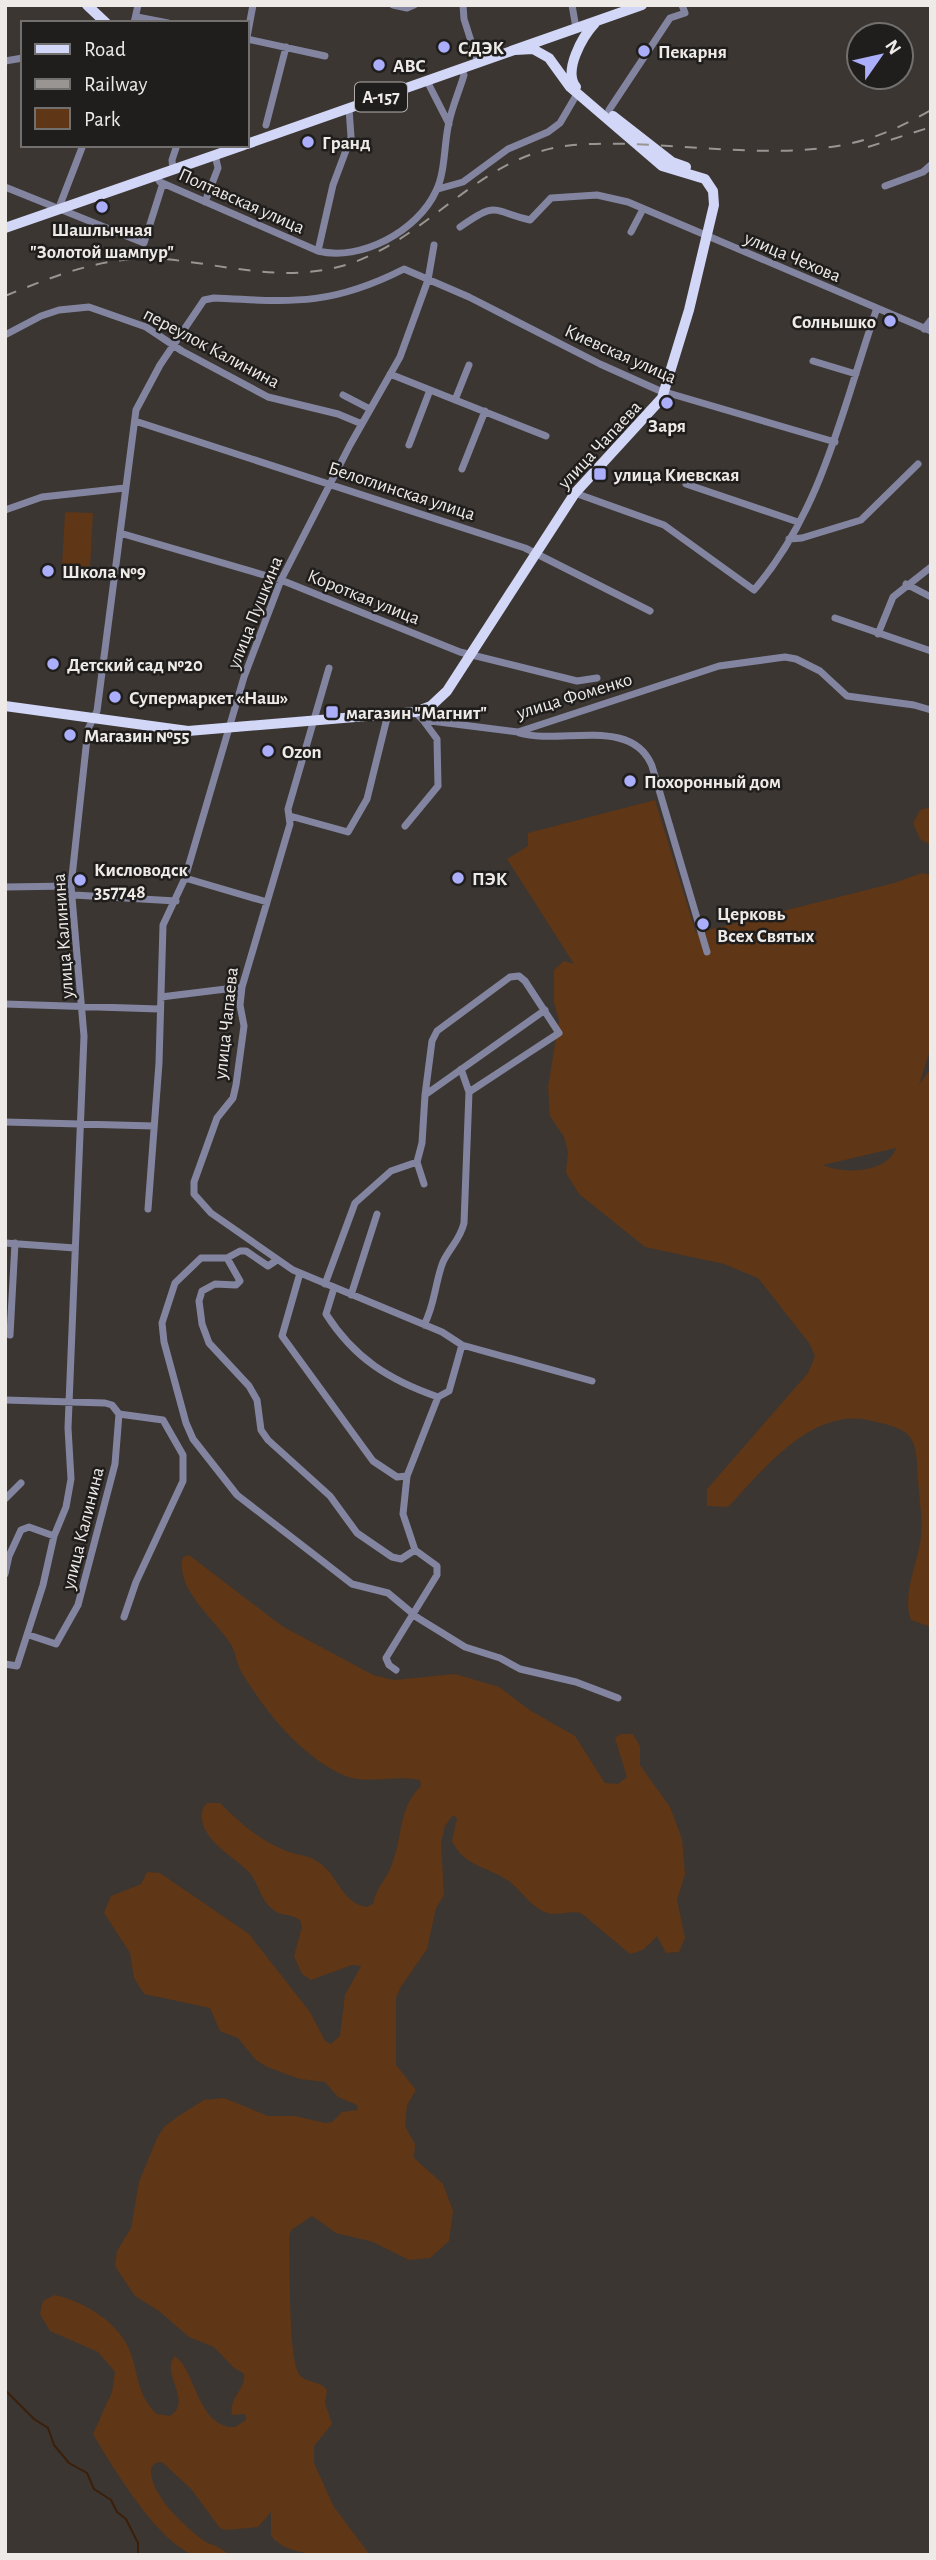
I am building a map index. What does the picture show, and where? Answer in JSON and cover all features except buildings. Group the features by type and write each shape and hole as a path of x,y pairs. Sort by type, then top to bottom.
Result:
{"main road":[{"path":"87,5 101,21"},
{"name":"А-157","path":"248,144 642,5"},
{"path":"514,50 533,49 561,68 573,65 597,21"},
{"path":"552,62 547,52 555,35 575,42 579,51"},
{"name":"улица Чапаева","path":"419,716 440,699 575,493 654,409 664,392 689,310 715,198 705,179 662,166 577,94 552,62"},
{"name":"улица Чапаева","path":"573,65 571,80 579,90 672,162 710,178 718,190 719,204 706,237"},
{"name":"А-157","path":"5,228 160,180 173,170 214,150 230,148"},
{"name":"улица Фоменко","path":"5,706 167,731 229,729 388,714 419,716"}],"street":[{"path":"136,20 138,5"},
{"path":"248,32 253,5"},
{"path":"393,5 407,8 414,5"},
{"path":"463,5 464,19 478,63"},
{"path":"572,5 576,28"},
{"path":"609,110 670,18 683,9"},
{"path":"248,38 325,56"},
{"path":"265,125 286,47"},
{"path":"349,108 351,136 333,185 318,251 350,253 384,240 422,212 438,189 449,124 464,75 462,69"},
{"path":"427,81 449,124"},
{"path":"438,189 463,182 508,149 548,132 560,123 577,94"},
{"path":"58,210 82,147"},
{"path":"173,170 177,147"},
{"path":"205,202 218,168 214,150"},
{"path":"885,186 923,172 931,165"},
{"path":"923,172 931,178"},
{"path":"5,187 144,243 160,180"},
{"name":"Полтавская улица","path":"160,180 318,251"},
{"name":"улица Чехова","path":"460,227 482,212 501,209 530,220 543,203 567,195 597,195 643,209 928,330"},
{"path":"631,232 643,209"},
{"name":"улица Пушкина","path":"148,1209 163,925 184,878 244,677 281,580 400,357 428,280 434,245"},
{"name":"Киевская улица","path":"404,269 469,297 600,364 664,392 835,442"},
{"name":"улица Калинина","path":"5,1664 17,1666 29,1635 54,1536 66,1507 71,1479 70,1400 82,1123 83,1007 71,886 88,729 97,711 136,410 204,300 323,299 357,291 404,269"},
{"name":"переулок Калинина","path":"5,335 50,313 89,307 146,327 268,397 338,414 362,424"},
{"path":"575,493 664,525 754,590 771,571 819,486 877,308"},
{"path":"928,330 931,320"},
{"path":"813,361 856,374"},
{"path":"455,400 469,365"},
{"path":"390,374 546,436"},
{"path":"409,445 430,390"},
{"path":"343,395 370,409"},
{"path":"462,469 485,411"},
{"name":"Белоглинская улица","path":"135,421 242,458 331,482 536,552 650,611"},
{"path":"789,538 802,538 862,520 918,464"},
{"path":"686,484 798,522"},
{"path":"5,510 42,497 125,488"},
{"name":"Короткая улица","path":"120,533 281,580 460,652 577,681 597,678"},
{"path":"878,634 893,597 906,583 931,567"},
{"path":"906,583 931,597"},
{"path":"835,618 931,651"},
{"name":"улица Фоменко","path":"419,716 518,733 719,666 764,658 796,659 808,663 847,696 914,705 931,710"},
{"name":"улица Чапаева","path":"329,668 288,808 290,816 242,987 240,1005 244,1026 233,1098 217,1118 194,1182 194,1194 211,1213 300,1273 424,1325 462,1345 592,1381"},
{"path":"290,816 348,832 367,799 388,714"},
{"path":"405,826 438,786 437,739 419,716"},
{"path":"518,733 538,738 610,736 635,742 642,747 652,766 707,952"},
{"path":"184,878 267,902"},
{"path":"5,887 71,886"},
{"path":"74,895 176,901"},
{"path":"424,1184 417,1162 422,1143 432,1041 438,1031 510,977 519,976 526,981 559,1033 470,1093"},
{"path":"161,997 242,987"},
{"path":"5,1004 159,1009"},
{"path":"425,1095 545,1010"},
{"path":"424,1325 433,1305 444,1260 458,1242 462,1231 470,1093 461,1069"},
{"path":"5,1122 154,1126"},
{"path":"325,1284 355,1203 391,1171 417,1162"},
{"path":"351,1295 377,1214"},
{"path":"5,1243 75,1248"},
{"path":"10,1335 15,1244"},
{"path":"277,1260 268,1266 246,1251 227,1258 209,1256 190,1268 175,1283 162,1323 178,1398 193,1438 220,1477 257,1512 352,1584 388,1593 465,1647 520,1668 576,1682 618,1698"},
{"path":"227,1258 240,1281 236,1285 215,1284 202,1291 199,1301 202,1324 209,1343 249,1385 257,1400 261,1430 343,1510 357,1533 392,1557 401,1559 415,1550"},
{"path":"300,1273 282,1336 373,1461 385,1472 397,1477 407,1476"},
{"path":"334,1288 326,1314 357,1354 380,1372 438,1397"},
{"path":"396,1670 389,1665 386,1658 438,1570 437,1566 415,1550 403,1514 407,1476 438,1397 449,1391 462,1345"},
{"path":"5,1400 105,1403 113,1405 119,1414 163,1420 183,1455 183,1481 136,1582 124,1617"},
{"name":"улица Калинина","path":"29,1635 57,1644 78,1605 115,1464 119,1414"},
{"path":"178,1446 193,1438"},
{"path":"5,1499 21,1483"},
{"path":"5,1574 9,1556 21,1530 29,1527 54,1536"}],"green space":[{"path":"65,512 93,513 90,567 62,566"},
{"path":"655,800 696,933 894,883 922,873 931,875 931,1047 919,1085 931,1068 931,1627 911,1620 909,1611 909,1592 920,1543 921,1518 916,1452 909,1436 903,1431 868,1420 847,1419 827,1423 808,1433 772,1460 728,1507 707,1506 707,1489 808,1373 815,1356 809,1343 758,1278 724,1264 645,1247 579,1194 566,1173 568,1152 564,1137 550,1116 548,1087 559,1020 554,1003 554,970 564,961 574,964 507,859 528,846 528,833","holes":["896,1148 884,1163 864,1170 842,1170 823,1165"]},
{"path":"931,807 931,845 920,839 913,823 920,810"},
{"path":"189,1555 282,1626 373,1675 394,1680 455,1674 499,1687 531,1711 575,1736 605,1783 618,1784 627,1777 615,1738 621,1734 633,1734 640,1746 640,1765 670,1807 682,1839 685,1874 677,1900 685,1938 679,1952 666,1953 657,1936 643,1950 630,1954 581,1913 552,1914 536,1907 510,1882 470,1861 457,1850 452,1841 457,1818 453,1815 445,1826 441,1843 444,1895 436,1908 427,1949 396,1998 396,2065 416,2090 407,2105 405,2126 415,2144 414,2158 443,2184 453,2211 449,2241 430,2258 409,2260 373,2242 336,2233 312,2216 291,2230 289,2236 291,2330 295,2365 302,2377 327,2390 325,2403 332,2424 314,2446 314,2463 334,2507 370,2555 316,2554 289,2549 271,2535 271,2512 258,2527 226,2530 220,2528 191,2489 162,2462 155,2463 151,2468 152,2478 155,2488 168,2507 200,2538 228,2555 199,2556 181,2548 167,2537 138,2503 93,2434 112,2392 115,2372 98,2352 50,2331 40,2314 43,2301 55,2295 79,2303 111,2324 126,2343 146,2401 157,2414 170,2416 179,2402 171,2371 175,2356 188,2372 202,2405 217,2422 235,2427 246,2420 245,2414 232,2415 233,2403 243,2384 244,2374 233,2367 214,2347 189,2337 159,2311 135,2296 115,2266 117,2251 131,2228 139,2182 164,2127 204,2100 224,2098 268,2116 295,2116 325,2123 332,2122 342,2112 358,2110 357,2105 338,2097 325,2082 300,2079 256,2060 238,2038 220,2031 210,2008 144,1994 134,1978 130,1953 104,1913 111,1896 141,1884 147,1872 160,1873 249,1934 310,2012 325,2041 331,2044 340,2036 345,1995 361,1966 352,1965 311,1980 302,1974 294,1956 302,1927 300,1920 278,1913 267,1904 248,1871 209,1836 204,1828 203,1808 207,1803 220,1803 258,1836 286,1851 317,1861 352,1901 367,1907 373,1904 390,1869 404,1815 413,1795 421,1786 420,1780 370,1780 341,1774 310,1755 297,1743 262,1703 242,1673 230,1643 190,1592 182,1569 183,1557"}],"waterway":[{"path":"5,2390 34,2419 48,2428 54,2445 69,2463 87,2473 94,2489 111,2500 117,2512 126,2519 138,2543 138,2555"}],"railway":[{"path":"5,296 82,268 122,260 163,259 274,273 319,271 342,266 373,254 401,238 481,180 509,164 540,152 573,145 607,144 780,151 815,149 870,138 931,110"},
{"path":"868,147 931,127"}],"place":[{"name":"СДЭК","path":"444,47"},
{"name":"Пекарня","path":"644,51"},
{"name":"ABC","path":"379,65"},
{"name":"Гранд","path":"308,142"},
{"name":"Шашлычная \"Золотой шампур\"","path":"102,207"},
{"name":"Солнышко","path":"890,321"},
{"name":"Заря","path":"667,403"},
{"name":"улица Киевская","path":"600,474"},
{"name":"Школа №9","path":"48,571"},
{"name":"Детский сад №20","path":"53,664"},
{"name":"Супермаркет «Наш»","path":"115,697"},
{"name":"магазин \"Магнит\"","path":"332,712"},
{"name":"Магазин №55","path":"70,735"},
{"name":"Ozon","path":"268,751"},
{"name":"Похоронный дом","path":"630,781"},
{"name":"ПЭК","path":"458,878"},
{"name":"Кисловодск 357748","path":"80,880"},
{"name":"Церковь Всех Святых","path":"703,924"}]}
